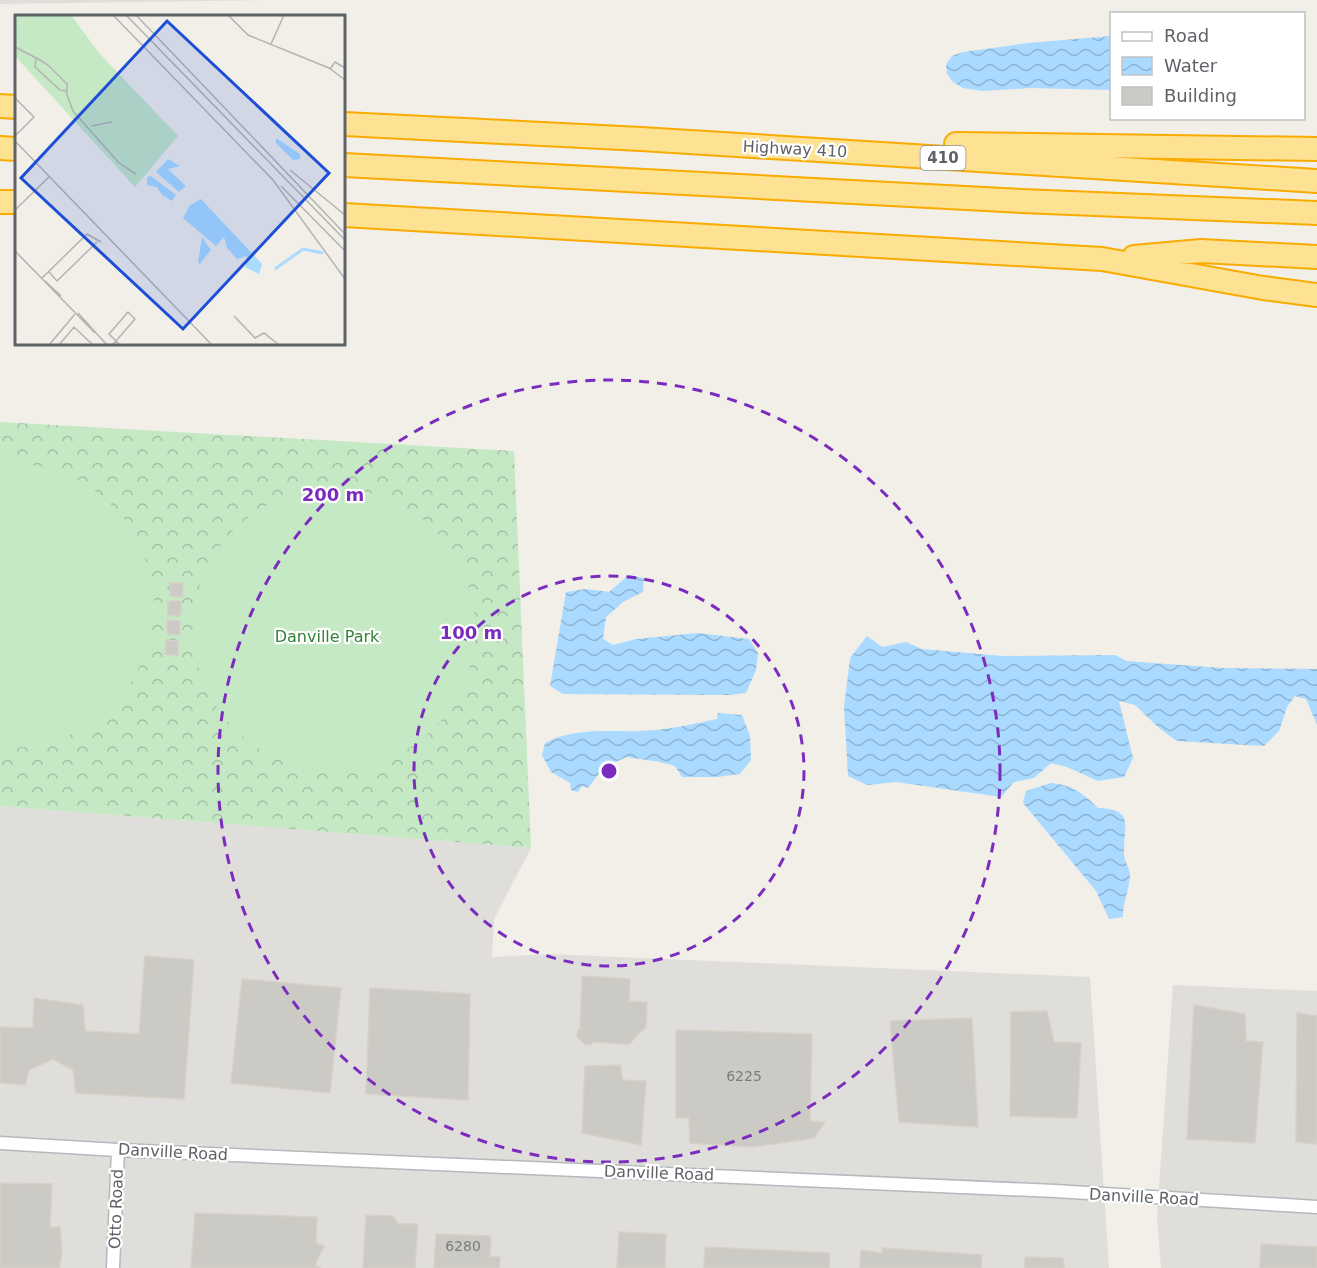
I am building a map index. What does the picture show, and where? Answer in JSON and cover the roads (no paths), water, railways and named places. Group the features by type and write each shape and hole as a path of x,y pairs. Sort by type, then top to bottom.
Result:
{"highway":[{"path":"0,106 15,107"},
{"name":"Highway 410","path":"345,124 1246,176"},
{"path":"641,140 1317,149"},
{"path":"0,148 15,149"},
{"path":"345,165 1022,201 1317,213"},
{"path":"1246,176 1317,177"},
{"path":"1246,176 1317,181"},
{"path":"345,215 1102,259 1252,286 1317,295"},
{"path":"1102,259 1201,251 1317,256"}],"street":[{"name":"Danville Road","path":"0,1143 1055,1191 1317,1207"},
{"name":"Otto Road","path":"113,1268 118,1150"}],"water":[{"path":"1110,36 1110,90 1030,88 983,91 963,88 953,82 947,74 946,64 952,56 963,52 1028,43"},
{"path":"629,575 644,578 643,592 623,602 606,617 603,639 613,645 636,639 698,633 749,639 758,653 756,670 746,693 729,695 563,694 550,686 566,592 586,589 609,592"},
{"path":"867,636 882,647 906,642 922,649 1002,656 1115,655 1127,661 1222,668 1317,669 1317,725 1306,699 1295,696 1287,707 1279,731 1264,746 1177,741 1160,729 1135,705 1119,701 1133,758 1124,777 1098,781 1067,767 1051,763 1034,778 1014,782 1001,797 896,782 867,785 848,776 844,707 850,658"},
{"path":"718,713 742,715 750,736 751,760 740,774 717,777 682,777 675,766 627,757 604,767 588,788 582,786 578,792 571,790 570,783 551,772 542,755 545,743 558,737 585,732 664,729 717,719"},
{"path":"1051,783 1071,788 1098,808 1110,809 1123,816 1125,821 1124,856 1130,876 1123,917 1109,919 1096,891 1023,803 1026,791"}],"park label":[{"name":"Danville Park","path":"327,636"}]}
